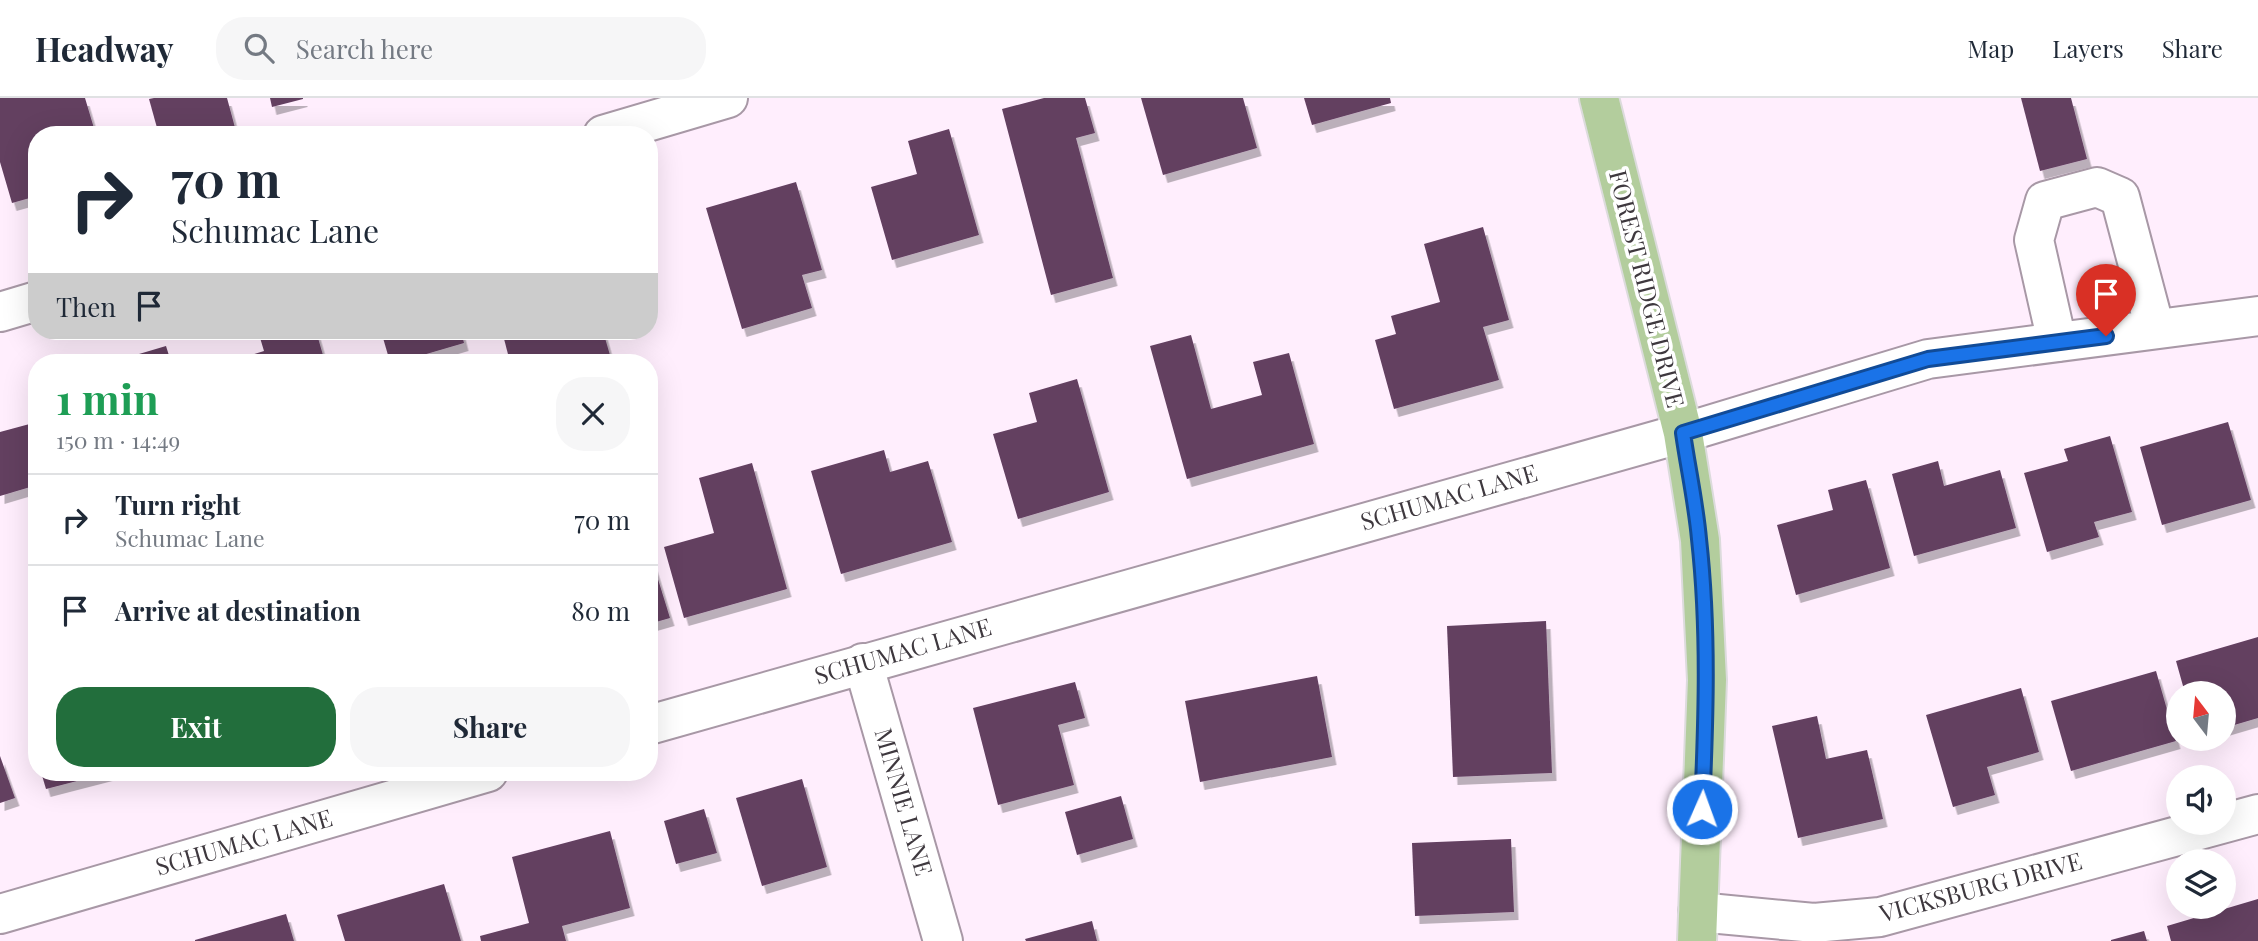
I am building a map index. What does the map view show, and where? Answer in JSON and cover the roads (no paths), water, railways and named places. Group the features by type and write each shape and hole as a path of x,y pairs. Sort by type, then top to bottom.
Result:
{"main road":[{"name":"FOREST RIDGE DRIVE","path":"1598,98 1683,433 1700,540 1707,680 1697,926"}],"street":[{"path":"633,126 728,98"},
{"path":"2057,342 2034,240 2045,201 2097,187 2120,197 2155,329"},
{"path":"0,312 28,304"},
{"name":"SCHUMAC LANE","path":"658,722 1683,433 1928,359 2258,316"},
{"name":"MINNIE LANE","path":"863,663 943,941"},
{"name":"SCHUMAC LANE","path":"0,914 457,781"},
{"name":"VICKSBURG DRIVE","path":"1697,926 1814,923 1880,917 2258,814"}]}
